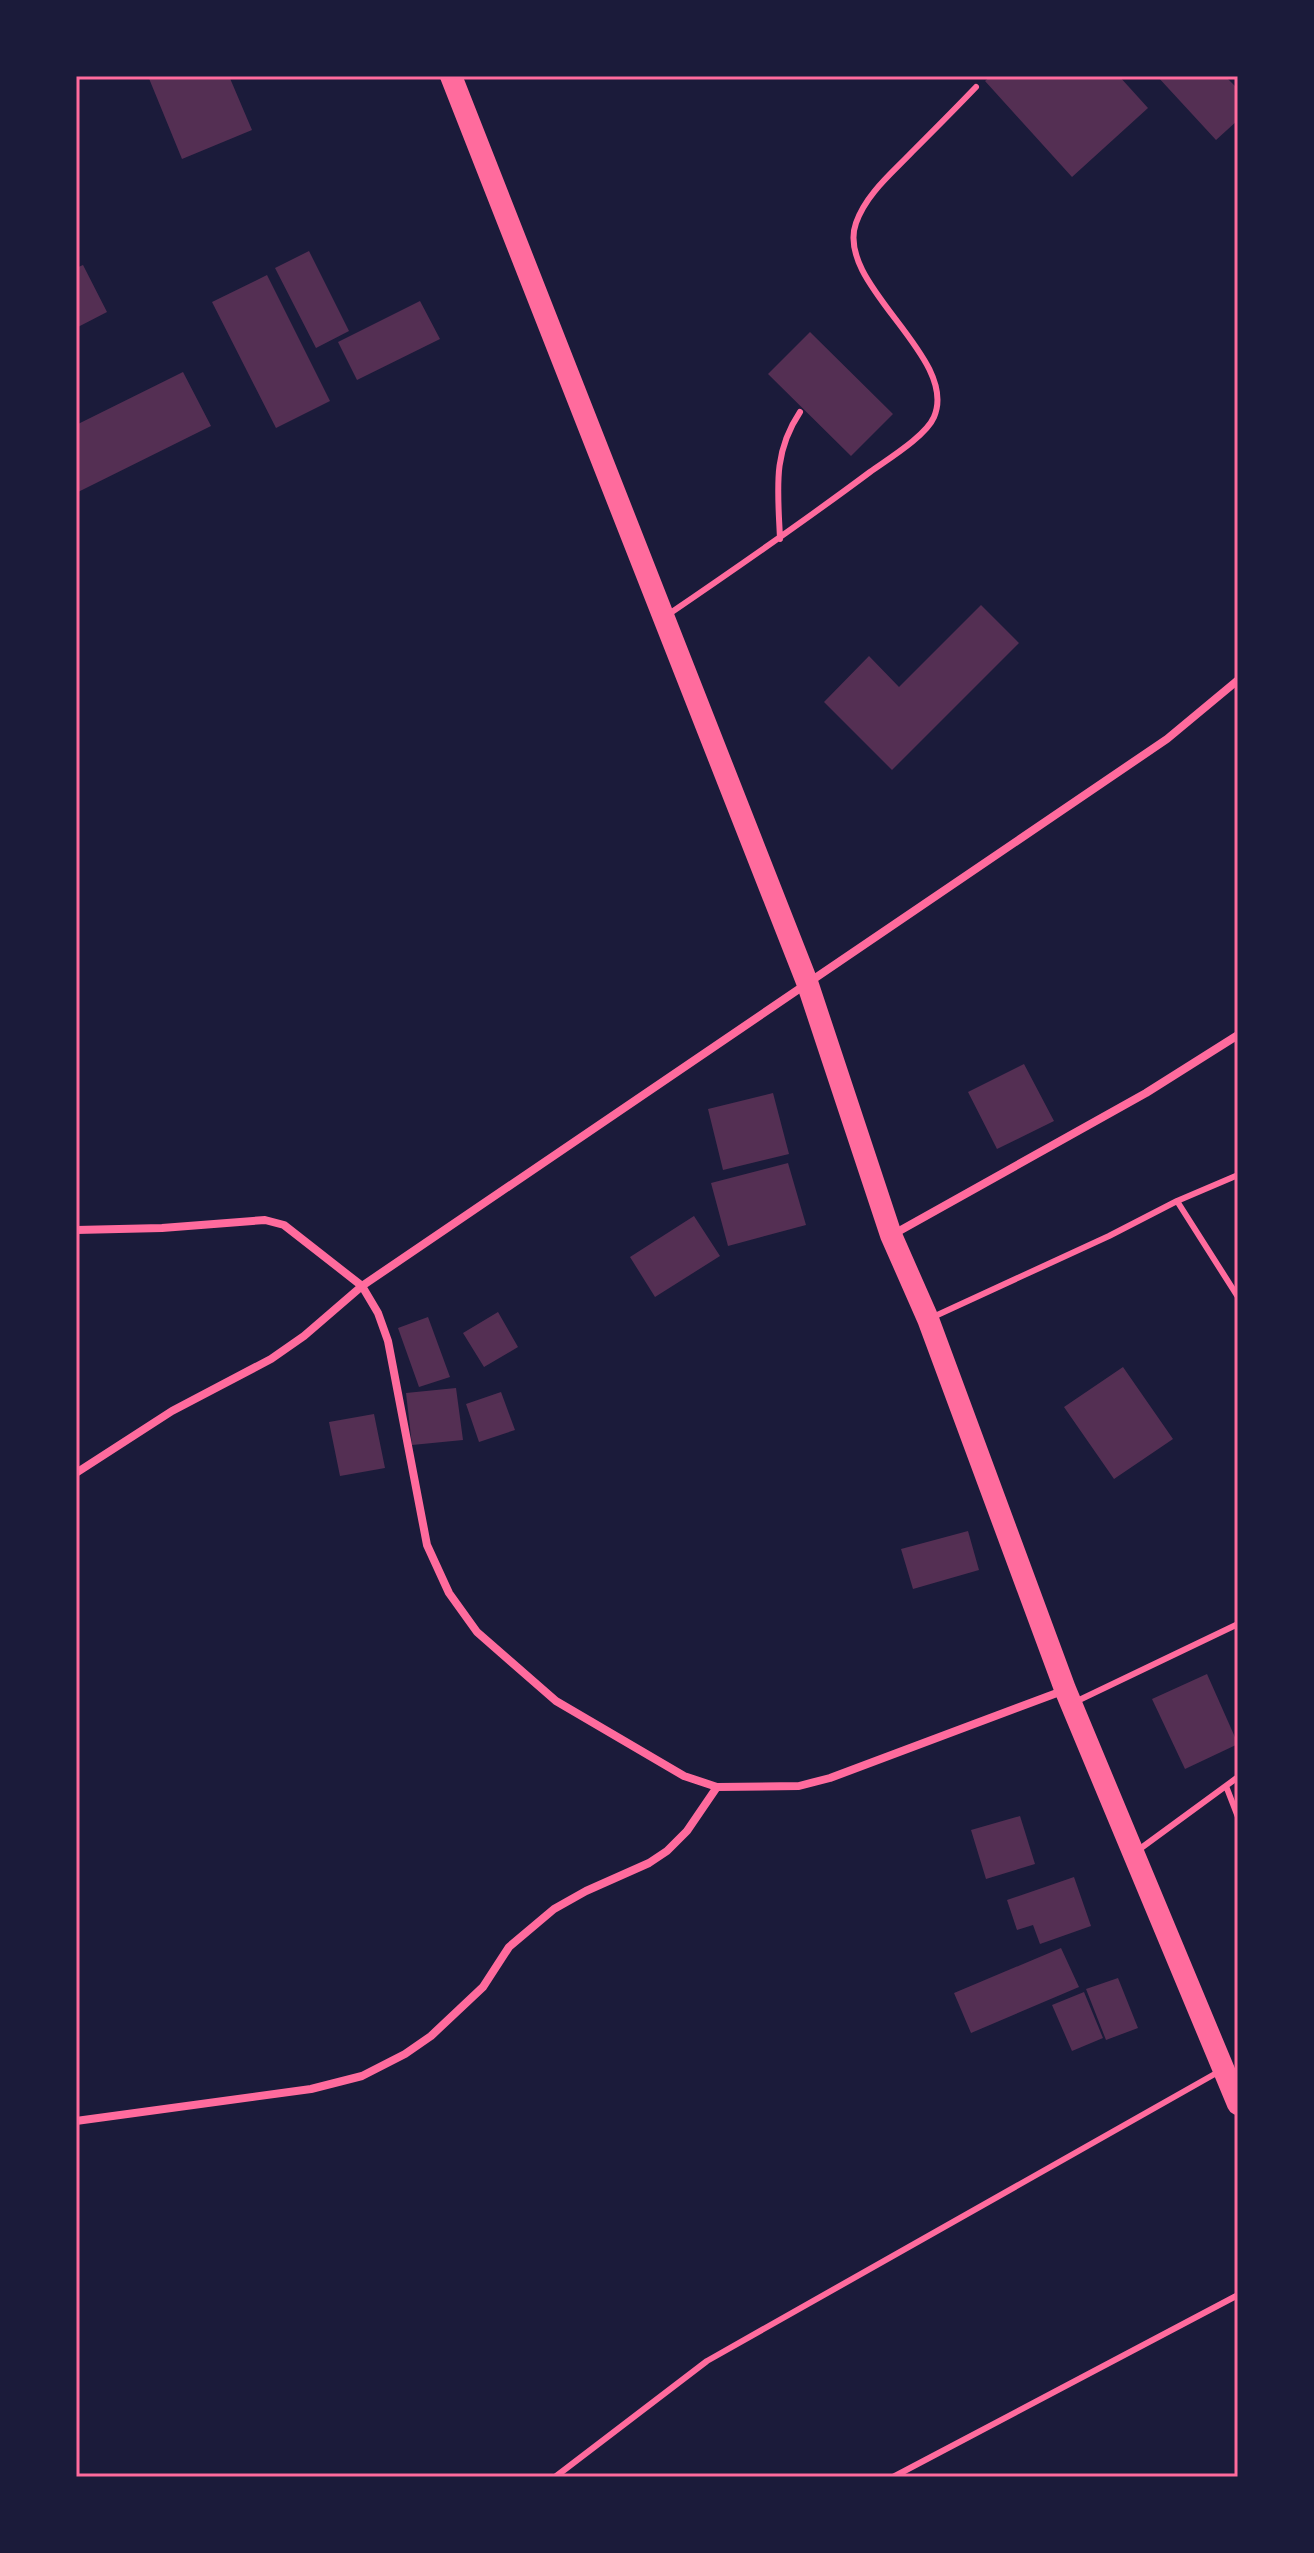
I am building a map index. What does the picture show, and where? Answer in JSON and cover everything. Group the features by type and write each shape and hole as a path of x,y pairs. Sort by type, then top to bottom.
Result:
{"highway":[{"path":"451,76 807,982 891,1235 928,1319 1068,1696 1238,2104"}],"street":[{"path":"76,1473 172,1411 271,1359 304,1336 362,1286 1167,739 1238,680"},
{"path":"891,1235 1146,1093 1238,1035"},
{"path":"76,1230 162,1228 265,1220 284,1225 299,1235 362,1286 378,1313 388,1341 427,1545 449,1593 477,1632 556,1701 684,1776 717,1787 799,1786 1068,1696"},
{"path":"76,2121 311,2089 362,2076 376,2069 431,2036 461,2010 483,1987 509,1947 554,1909 649,1863 667,1851 687,1831 717,1787"}],"lane":[{"path":"663,618 780,539 905,446 932,422 938,405 934,377 863,271 853,233 861,210 876,190 976,87"},
{"path":"780,539 779,460 788,430 800,412"},
{"path":"928,1319 1238,1175"},
{"path":"1177,1201 1238,1297"},
{"path":"1068,1696 1238,1624"},
{"path":"1134,1853 1238,1777"},
{"path":"1226,1786 1238,1817"},
{"path":"555,2477 707,2361 1224,2069"},
{"path":"893,2477 1238,2295"}],"building":[{"path":"148,76 229,76 252,130 182,159"},
{"path":"991,76 1119,76 1148,108 1072,177 985,81"},
{"path":"1157,76 1225,76 1238,89 1238,120 1216,140"},
{"path":"309,251 349,331 316,348 275,268"},
{"path":"83,265 107,312 76,328 76,268"},
{"path":"267,275 330,401 276,428 212,302"},
{"path":"420,301 440,339 357,380 338,342"},
{"path":"810,332 893,414 851,456 768,374"},
{"path":"183,372 211,426 76,493 76,425"},
{"path":"981,605 1019,643 892,770 824,702 869,656 899,687"},
{"path":"1024,1064 1054,1121 997,1149 968,1092"},
{"path":"773,1093 789,1154 723,1170 708,1109"},
{"path":"788,1163 806,1225 728,1246 711,1183"},
{"path":"694,1216 720,1256 655,1297 630,1257"},
{"path":"498,1312 518,1347 484,1367 463,1333"},
{"path":"428,1317 450,1377 419,1387 398,1328"},
{"path":"1123,1367 1173,1439 1114,1479 1064,1407"},
{"path":"456,1388 463,1440 412,1445 406,1393"},
{"path":"501,1392 515,1430 479,1442 466,1404"},
{"path":"374,1414 385,1468 340,1476 329,1422"},
{"path":"968,1531 979,1570 913,1589 901,1549"},
{"path":"1207,1674 1238,1744 1185,1769 1152,1699"},
{"path":"1020,1816 1035,1864 986,1879 971,1830"},
{"path":"1074,1877 1091,1926 1040,1944 1033,1925 1017,1930 1007,1900"},
{"path":"1061,1948 1079,1987 971,2033 954,1993"},
{"path":"1118,1978 1138,2028 1106,2040 1086,1989"},
{"path":"1084,1992 1103,2038 1072,2051 1052,2005"}]}
